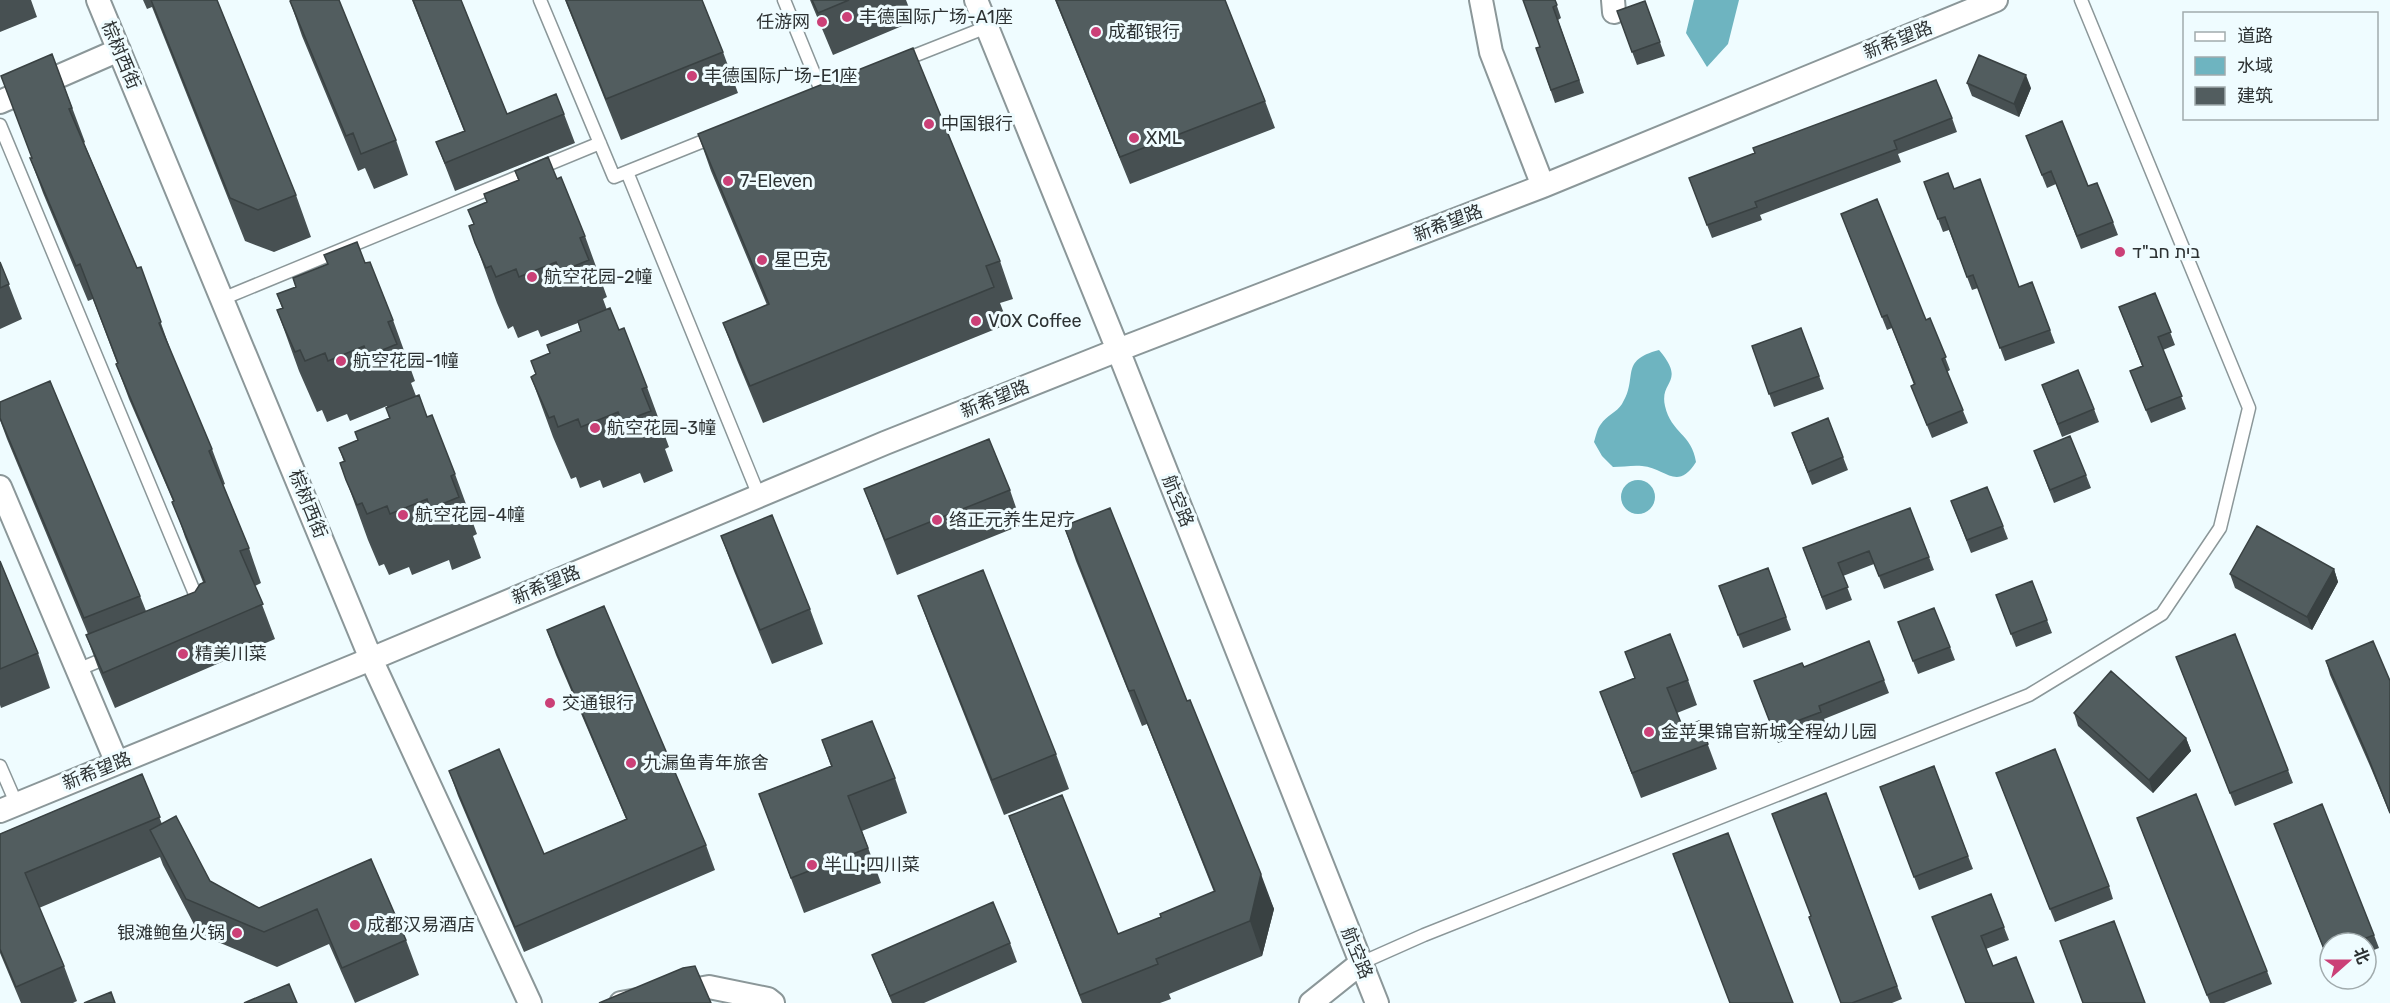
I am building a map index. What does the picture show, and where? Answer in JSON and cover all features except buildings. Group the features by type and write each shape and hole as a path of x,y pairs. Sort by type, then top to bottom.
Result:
{"street":[{"name":"棕树西街","path":"98,0 371,659 530,1003"},
{"name":"航空路","path":"976,0 1118,350 1377,1003"},
{"path":"1480,0 1491,52 1543,186"},
{"name":"新希望路","path":"8,808 371,659 896,438 1543,186 1996,0"},
{"path":"0,102 119,50"},
{"path":"0,487 117,763"},
{"path":"1311,1003 1361,963"},
{"path":"621,1003 709,987 768,999 773,1003"}],"lane":[{"path":"540,0 614,177 724,133"},
{"path":"784,0 822,93"},
{"path":"1361,963 1434,931 2029,695 2162,614 2220,528 2248,408 2081,0"},
{"path":"887,67 987,27"},
{"path":"0,125 205,619"},
{"path":"222,299 600,143"},
{"path":"627,172 759,496"},
{"path":"77,670 120,653"},
{"path":"0,766 8,808"}],"water":[{"path":"1694,0 1739,0 1728,44 1707,67 1686,33"},
{"path":"1659,350 1667,361 1672,375 1665,391 1665,406 1672,422 1690,445 1696,462 1683,476 1677,477 1642,466 1613,467 1602,456 1594,442 1601,424 1622,404 1627,394 1631,371 1638,359"},
{"path":"1638,480 1650,485 1655,497 1650,509 1638,514 1626,509 1621,497 1626,485"}],"place":[{"name":"丰德国际广场-A1座","path":"847,17"},
{"name":"任游网","path":"822,22"},
{"name":"成都银行","path":"1096,32"},
{"name":"丰德国际广场-E1座","path":"692,76"},
{"name":"中国银行","path":"929,124"},
{"name":"XML","path":"1134,138"},
{"name":"7-Eleven","path":"728,181"},
{"name":"בית חב\"ד","path":"2120,252"},
{"name":"星巴克","path":"762,260"},
{"name":"航空花园-2幢","path":"532,277"},
{"name":"VOX Coffee","path":"976,321"},
{"name":"航空花园-1幢","path":"341,361"},
{"name":"航空花园-3幢","path":"595,428"},
{"name":"航空花园-4幢","path":"403,515"},
{"name":"络正元养生足疗","path":"937,520"},
{"name":"精美川菜","path":"183,654"},
{"name":"交通银行","path":"550,703"},
{"name":"金苹果锦官新城全程幼儿园","path":"1649,732"},
{"name":"九漏鱼青年旅舍","path":"631,763"},
{"name":"半山·四川菜","path":"812,865"},
{"name":"成都汉易酒店","path":"355,925"},
{"name":"银滩鲍鱼火锅","path":"237,933"}]}
